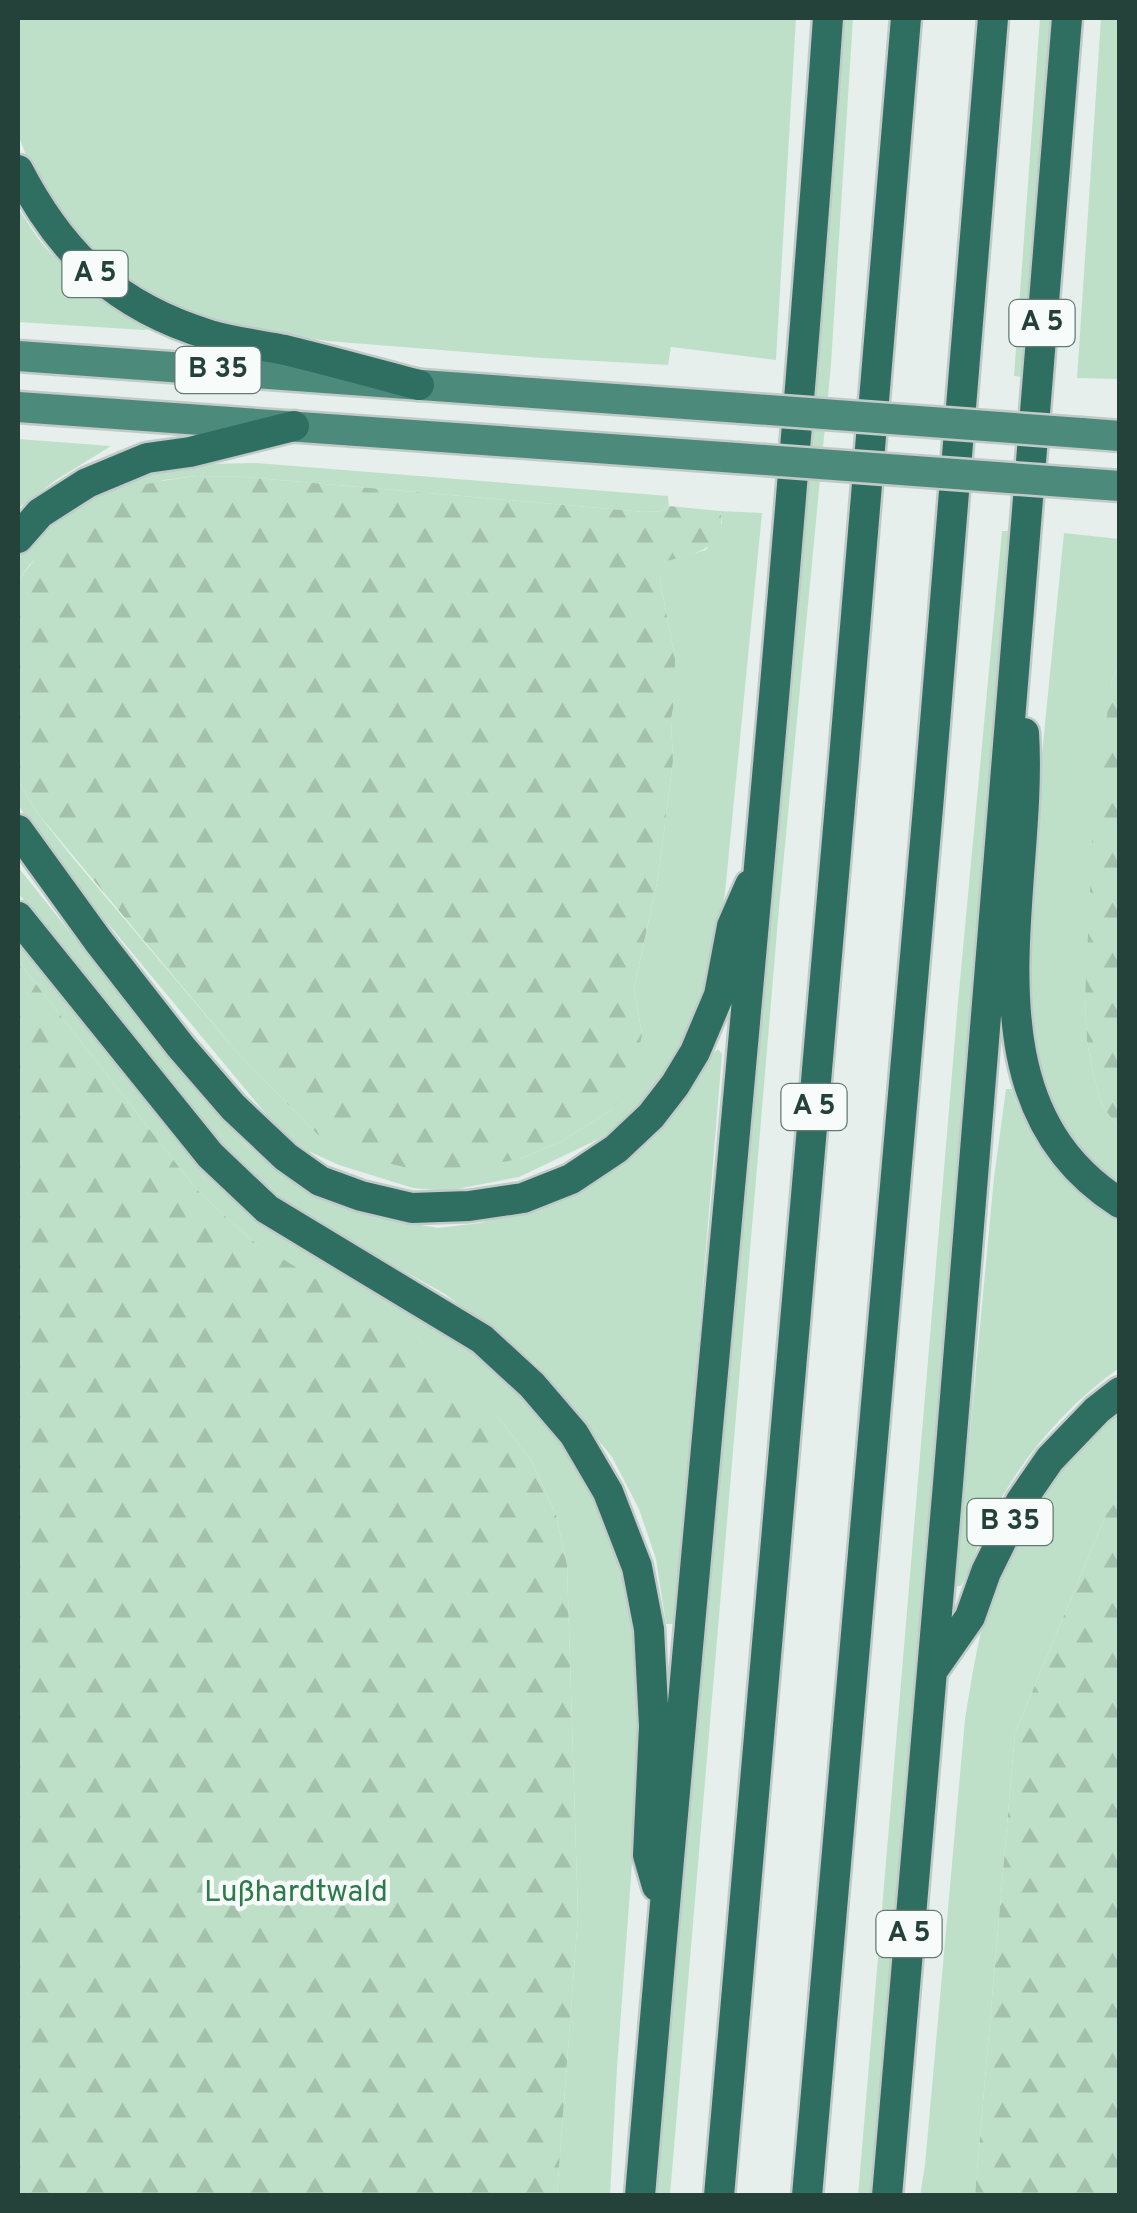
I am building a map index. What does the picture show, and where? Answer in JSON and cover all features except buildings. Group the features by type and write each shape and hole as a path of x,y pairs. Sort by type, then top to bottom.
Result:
{"highway":[{"path":"809,18 801,182 812,250"},
{"path":"18,830 99,942 232,1107 286,1157 320,1181 412,1208 469,1206 524,1198 572,1180 616,1149 650,1116 675,1085 707,1024 719,995 732,926 761,859 828,18"},
{"name":"A 5","path":"719,2196 906,18"},
{"name":"A 5","path":"807,2196 930,796 993,18"},
{"name":"A 5","path":"887,2196 1067,18"},
{"name":"A 5","path":"18,170 62,241 87,268 121,294 158,314 210,335 286,350 418,385"},
{"name":"B 35","path":"18,356 1120,436"},
{"name":"B 35","path":"18,406 1120,486"},
{"path":"18,538 40,513 86,483 147,458 190,452 294,426"},
{"name":"A 5","path":"1018,628 1027,774 1013,989 1020,1046 1030,1094 1050,1133 1072,1165 1120,1203"},
{"name":"A 5","path":"640,2196 761,859"},
{"name":"A 5","path":"18,916 210,1155 267,1209 482,1339 532,1384 574,1434 608,1492 637,1567 649,1630 654,1726 648,1855 664,1908"},
{"name":"B 35","path":"931,1673 970,1617 986,1572 1022,1501 1050,1459 1120,1392"}],"green space":[{"path":"18,18 796,18 776,360 671,347 668,365 327,341 229,325 152,296 88,251 36,182 18,134"},
{"path":"842,18 853,18 831,364 779,908 670,2195 655,2196 679,1890"},
{"path":"1040,18 1056,18 1030,378 1014,376"},
{"path":"1101,18 1119,18 1119,379 1077,378"},
{"path":"18,208 42,243 71,273 112,304 157,328 18,322"},
{"path":"18,439 111,446 18,509"},
{"path":"256,463 668,496 669,506 662,511 645,512 196,476 164,480 112,497 30,564 18,581 18,559 46,524 70,507 140,473 201,464"},
{"path":"196,476 645,512 662,511 669,506 720,511 721,524 714,542 696,553 664,562 660,581 675,658 673,761 658,878 634,988 642,1035 631,1085 613,1109 562,1141 520,1159 473,1167 412,1169 363,1157 317,1134 236,1051 35,810 18,780 18,581 60,534 97,505 131,488"},
{"path":"720,511 762,513 725,893 713,964 700,1008 661,1079 632,1114 601,1138 519,1177 446,1191 413,1188 308,1151 280,1131 61,867 18,804 18,780 35,810 72,857 236,1051 317,1134 520,1159 562,1141 613,1109 642,1035 634,988 658,878 673,761 675,658 660,581 663,562 706,550 722,523"},
{"path":"1002,531 1015,531 870,2195 858,2196 958,1002"},
{"path":"1064,533 1119,539 1119,665 1112,681 1085,1000 1093,1074 1102,1105 1119,1129 1119,1182 1105,1174 1074,1139 1050,1103 1026,1035 1023,983"},
{"path":"1119,665 1119,1129 1102,1105 1093,1074 1085,1000 1094,803 1112,681"},
{"path":"18,867 202,1098 246,1144 301,1188 330,1203 399,1221 438,1228 480,1223 521,1211 623,1161 662,1129 718,1049 722,1054 675,1624 666,1624 656,1559 639,1509 612,1457 536,1364 445,1294 272,1193 219,1144 18,893"},
{"path":"18,942 216,1185 264,1226 426,1317 479,1354 531,1401 556,1430 593,1490 617,1544 645,1685 610,2195 557,2195 578,1916 567,1565 556,1515 532,1462 499,1418 313,1279 251,1240 197,1190 18,961"},
{"name":"Lußhardtwald","path":"18,961 197,1190 251,1240 410,1336 499,1418 532,1462 556,1515 567,1565 578,1916 557,2195 18,2195"},
{"path":"1006,1089 1012,1089 1029,1128 1054,1163 1085,1194 1119,1219 1119,1368 1079,1401 1026,1460 997,1505 965,1579 957,1586 994,1178"},
{"path":"1119,1411 1119,1497 1106,1515 1015,1733 975,2195 920,2196 965,1719 986,1611 1001,1568 1049,1488 1073,1456"},
{"path":"1119,1497 1119,2195 975,2195 1015,1733 1106,1515"}]}
